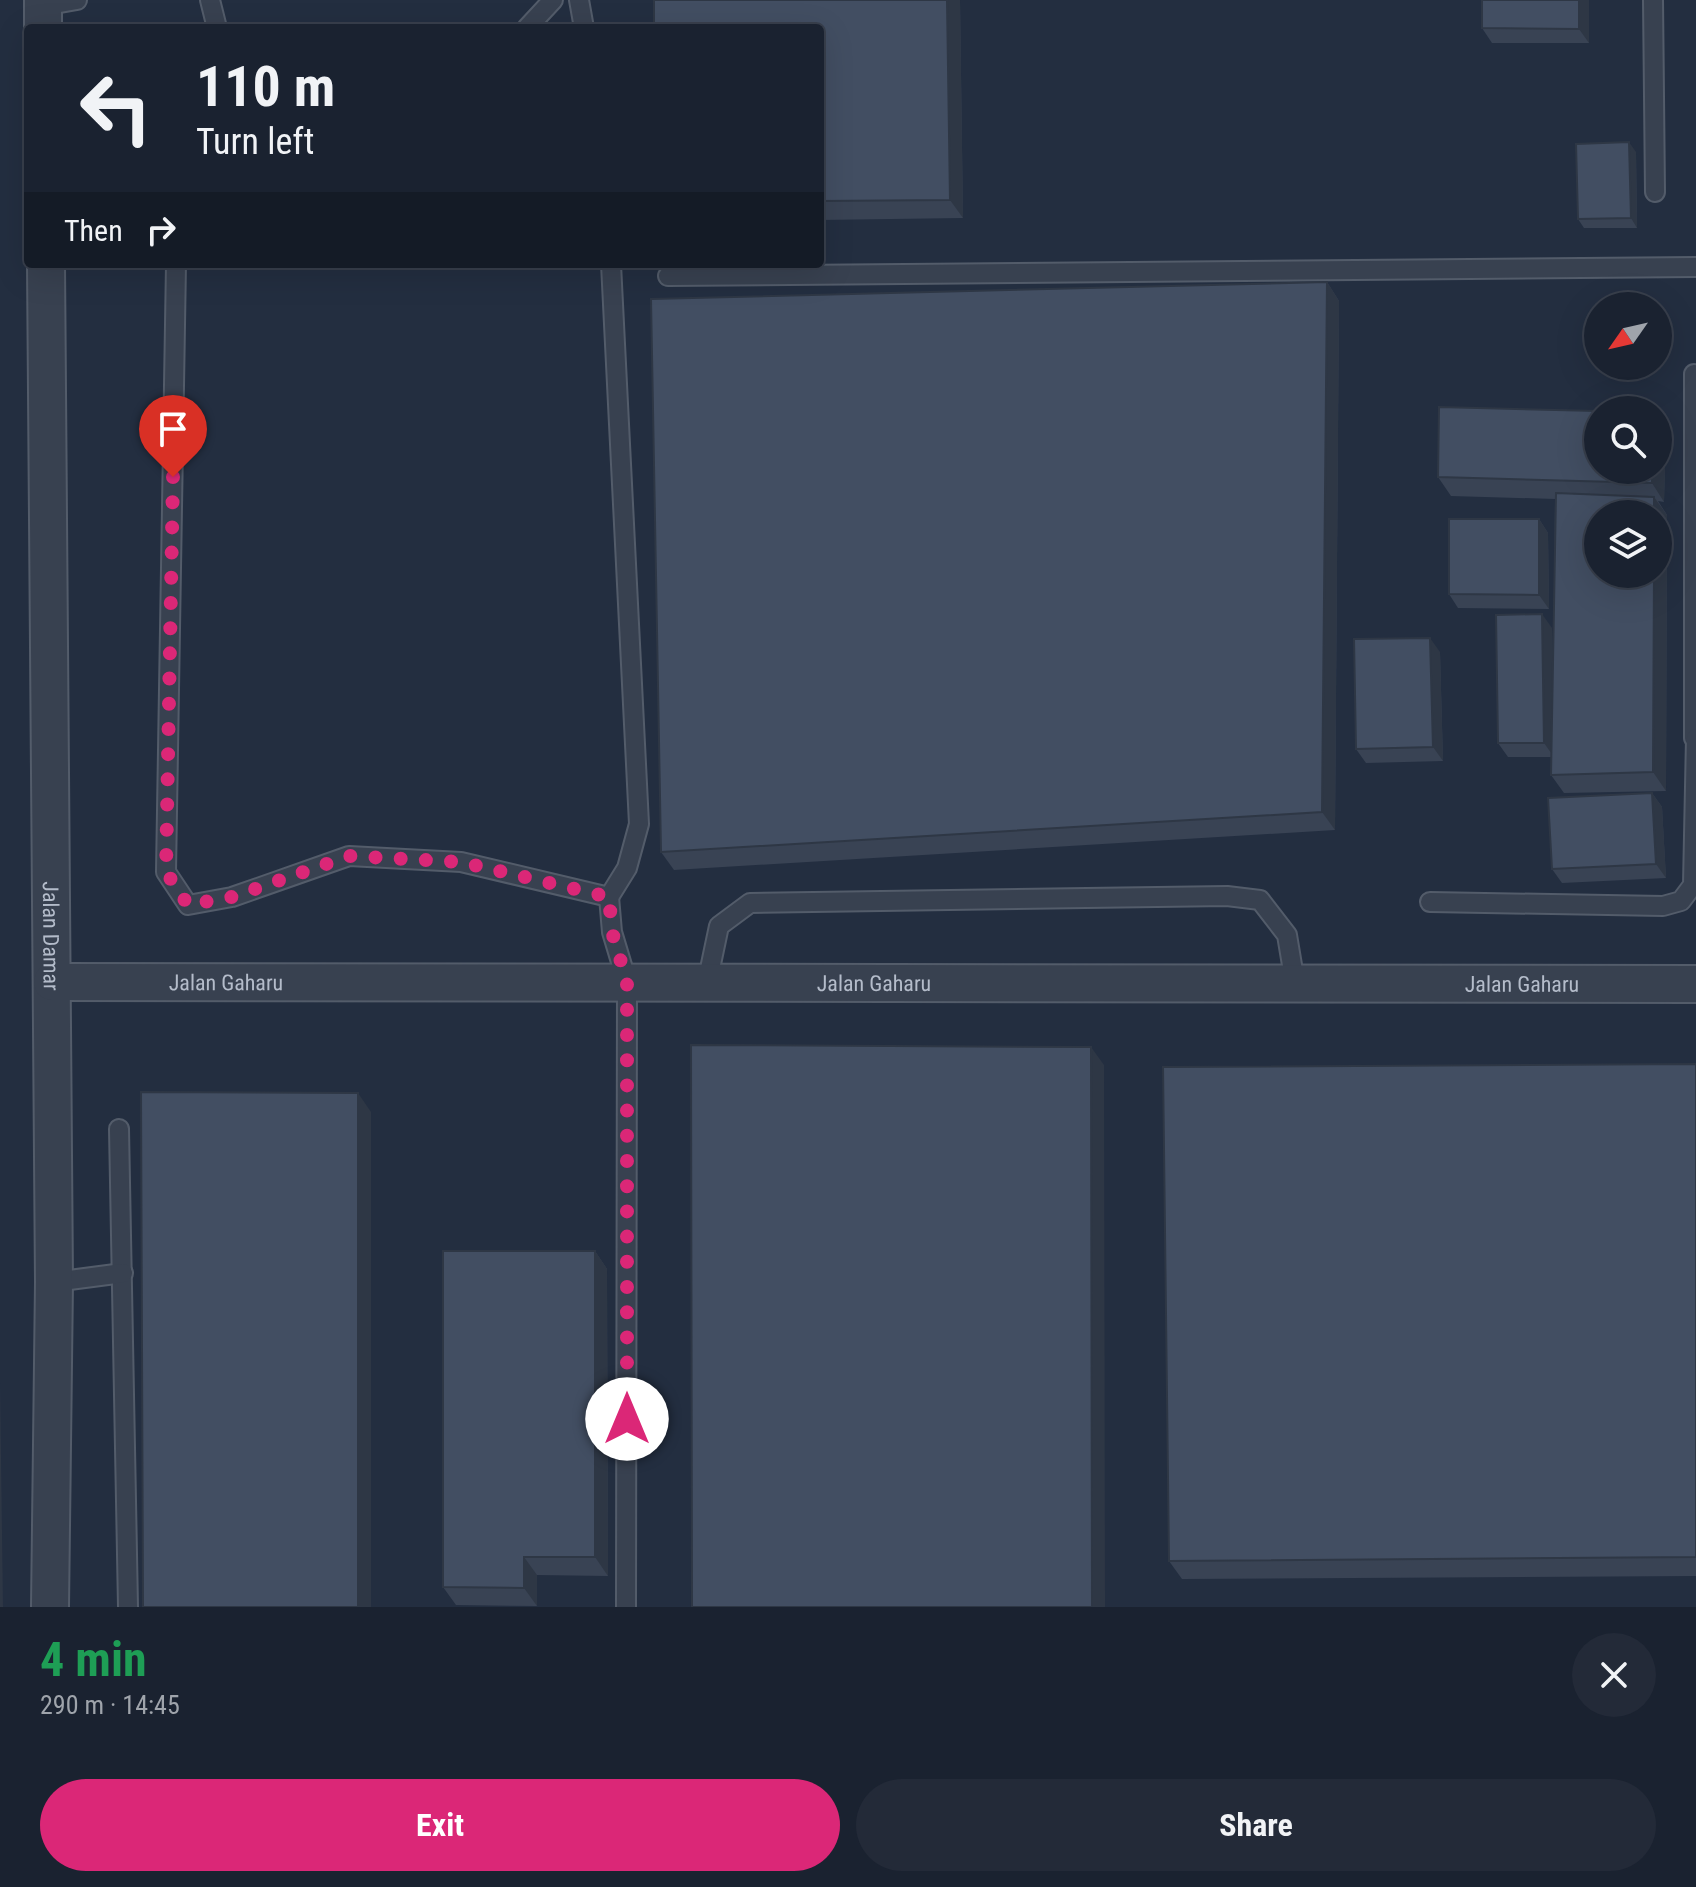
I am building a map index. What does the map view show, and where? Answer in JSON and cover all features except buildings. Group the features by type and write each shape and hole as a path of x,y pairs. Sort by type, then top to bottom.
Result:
{"street":[{"name":"Jalan Damar","path":"46,268 54,1282 50,1607"},
{"name":"Jalan Gaharu","path":"52,982 1696,984"}],"lane":[{"path":"210,0 216,24"},
{"path":"531,24 553,0"},
{"path":"579,0 583,24"},
{"path":"1653,0 1655,192"},
{"path":"668,276 1696,267"},
{"path":"176,268 166,872 188,905 232,897 349,856 461,862 609,897"},
{"path":"611,268 639,824 627,868 609,897 612,932 627,982 626,1607"},
{"path":"1430,902 1663,906 1681,901 1693,885 1694,374"},
{"path":"707,983 719,926 750,903 1227,896 1260,900 1287,935 1295,983"},
{"path":"119,1129 128,1607"},
{"path":"54,1282 123,1273"}],"route":[{"path":"173,477 166,872 188,905 232,897 349,856 461,862 609,897 612,932 627,982 627,1419"}]}
